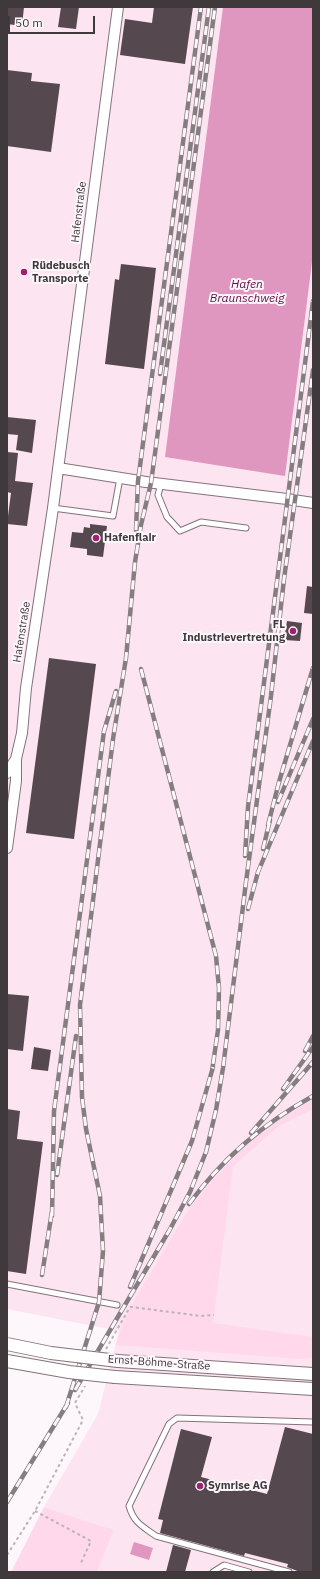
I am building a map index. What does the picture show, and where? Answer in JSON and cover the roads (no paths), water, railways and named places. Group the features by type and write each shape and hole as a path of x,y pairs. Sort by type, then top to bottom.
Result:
{"street":[{"name":"Hafenstraße","path":"7,848 16,781 16,759 22,733 26,688 53,508 118,7"},
{"path":"58,468 161,484 313,503"},
{"name":"Hafenstraße","path":"7,773 16,759"},
{"name":"Ernst-Böhme-Straße","path":"7,1344 51,1353 118,1361 313,1374"},
{"name":"Ernst-Böhme-Straße","path":"7,1360 69,1372 114,1377 313,1389"}],"lane":[{"path":"53,508 114,516 120,478"},
{"path":"161,484 158,495 167,517 180,531 201,522 246,528"},
{"path":"7,1284 117,1305"},
{"path":"289,1572 156,1536 139,1525 132,1517 129,1506 169,1424 177,1418 313,1422"},
{"path":"214,1572 224,1565 250,1572"}],"water":[{"name":"Hafen Braunschweig","path":"223,7 313,7 313,254 285,476 165,457"},
{"path":"134,1542 153,1548 149,1560 130,1554"}],"railway":[{"path":"136,530 138,481 201,7"},
{"path":"160,374 209,7"},
{"path":"66,1407 99,1302 103,1251 100,1196 86,1129 82,1097 80,1005 113,739 126,658 135,562 141,525 151,483 215,7"},
{"path":"245,856 248,807 313,301"},
{"path":"75,1390 169,1231 190,1192 206,1152 216,1110 223,1068 271,696 284,579 313,370"},
{"path":"268,825 279,782 313,668"},
{"path":"141,669 216,956 219,988 218,1030 212,1071"},
{"path":"52,1216 54,1111 104,731 116,691"},
{"path":"278,802 313,719"},
{"path":"248,909 258,872 313,741"},
{"path":"263,849 270,820"},
{"path":"57,1175 76,1036"},
{"path":"305,1051 313,1036"},
{"path":"283,1089 313,1047"},
{"path":"251,1133 313,1062"},
{"path":"130,1287 192,1141 213,1067"},
{"path":"189,1204 215,1172 245,1143 278,1118 313,1096"},
{"path":"42,1275 52,1211"},
{"path":"7,1502 68,1403"}],"place":[{"name":"Rüdebusch Transporte","path":"24,272"},
{"name":"Hafenflair","path":"96,538"},
{"name":"FL Industrievertretung","path":"293,631"},
{"name":"Symrise AG","path":"200,1486"}]}
